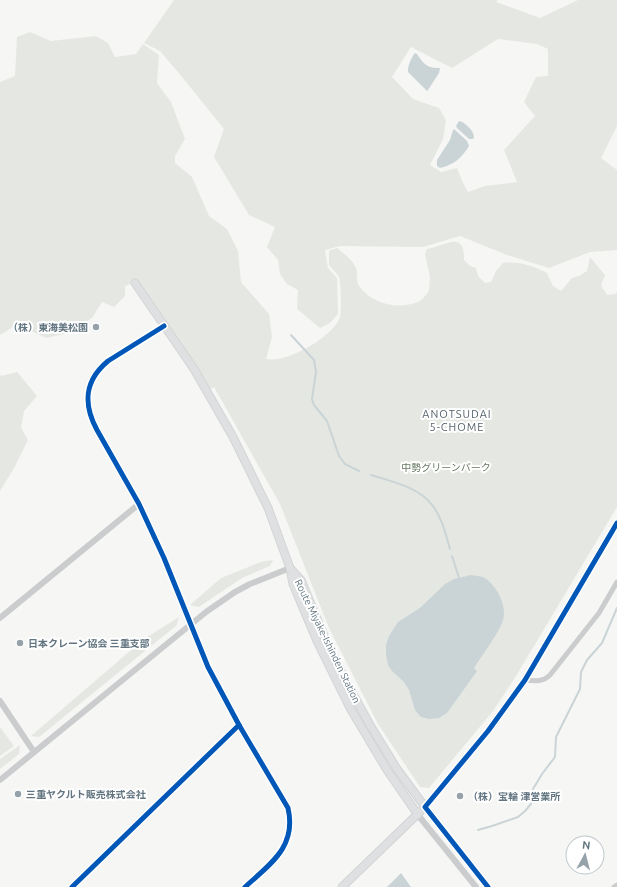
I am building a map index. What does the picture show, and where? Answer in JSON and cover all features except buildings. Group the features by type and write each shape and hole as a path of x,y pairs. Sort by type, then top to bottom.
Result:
{"main road":[{"name":"Route Miyake-Ishinden Station","path":"135,283 194,369 216,405 268,508 290,568 293,584 317,641 350,708 387,770 418,815"},
{"name":"Route Miyake-Ishinden Station","path":"290,568 301,580 328,645 366,718 397,769 425,807"},
{"path":"342,887 425,807"}],"street":[{"path":"164,326 104,364 94,377 88,393 88,407 93,422 139,504 164,558 208,667 239,725 286,804 290,818 289,836 284,848 276,858 245,887"},
{"path":"0,618 139,504"},
{"path":"488,887 425,807 488,731 525,680 617,523"},
{"path":"0,780 206,612 235,592 263,578 290,568"},
{"path":"525,680 539,681 550,675 599,613 617,582"},
{"path":"0,701 34,752"},
{"path":"72,887 239,725"},
{"path":"418,815 476,887"}],"green space":[{"path":"174,0 498,0 496,2 540,18 578,0 617,0 617,126 601,158 617,170 617,250 590,252 549,268 507,255 460,236 423,247 340,246 325,250 328,268 337,278 338,314 330,323 320,328 297,309 298,290 287,284 280,274 278,260 267,247 275,227 249,215 214,157 224,129 160,51 144,43","holes":["498,39 537,44 548,49 548,76 536,77 524,102 535,116 504,150 517,182 485,186 468,192 457,168 441,172 430,165 443,139 446,120 439,108 413,99 392,77 411,47 452,68"]},
{"name":"中勢グリーンパーク","path":"30,32 51,41 96,36 108,43 115,57 136,54 143,44 159,55 157,83 171,102 185,139 175,156 175,163 192,177 209,216 227,229 238,251 241,282 269,314 272,337 266,359 285,357 307,348 326,335 339,320 341,306 340,280 329,265 329,251 337,248 355,265 358,284 364,292 386,304 402,305 421,300 429,291 430,277 425,254 427,249 453,242 457,242 461,245 464,260 470,266 476,268 478,276 485,283 491,282 496,271 503,263 520,263 547,273 553,286 561,291 572,278 587,271 590,257 605,275 601,285 607,295 615,294 617,292 617,507 516,676 493,711 429,788 420,787 378,724 329,628 280,504 214,387 210,390 168,325 137,282 125,286 125,296 114,307 102,302 92,318 77,328 64,334 46,338 25,328 13,327 0,335 0,82 15,76 17,37"},
{"path":"17,372 37,396 24,411 21,428 28,440 14,468 0,491 0,374 1,376"},
{"path":"273,560 270,566 242,578 199,607 190,605 221,578 261,562"},
{"path":"179,617 177,625 39,737 31,736 144,639"},
{"path":"0,727 14,746 0,756"},
{"path":"20,745 19,754 0,769 0,759"}],"shaded area":[{"path":"415,53 423,63 432,68 440,68 439,73 427,91 408,72 408,67"},
{"path":"459,121 469,127 474,135 473,139 469,139 457,128 456,126"},
{"path":"454,129 467,141 469,146 457,160 440,168 437,166 437,160 450,140"},
{"path":"471,575 483,577 488,580 497,591 503,604 504,617 502,623 474,668 477,671 447,713 439,718 429,719 421,717 415,710 409,690 404,682 388,665 386,645 389,636 398,622 420,608 445,584 454,579"},
{"path":"401,873 411,887 387,887"}],"waterway":[{"path":"291,335 314,360 316,372 312,399 314,405 327,421 339,456 345,464 359,471"},
{"path":"371,475 405,486 420,494 427,500 439,516 450,549"},
{"path":"452,556 459,578"},
{"path":"478,830 518,817 531,804 533,789 555,757 556,737 580,689 581,672 587,660 602,643 617,608"}],"cycle path":[{"path":"164,326 108,361 100,369 90,385 88,393 89,411 97,430 139,504 164,558 208,667 239,725 288,808 290,822 289,834 285,844 272,862 245,887"},
{"path":"488,887 425,807 488,731 525,680 617,523"},
{"path":"72,887 239,725"}],"place":[{"name":"（株）東海美松園","path":"96,327"},
{"name":"日本クレーン協会 三重支部","path":"20,643"},
{"name":"三重ヤクルト販売株式会社","path":"18,794"},
{"name":"（株）宝輪 津営業所","path":"460,796"}],"district":[{"name":"ANOTSUDAI 5-CHOME","path":"457,420"}]}
